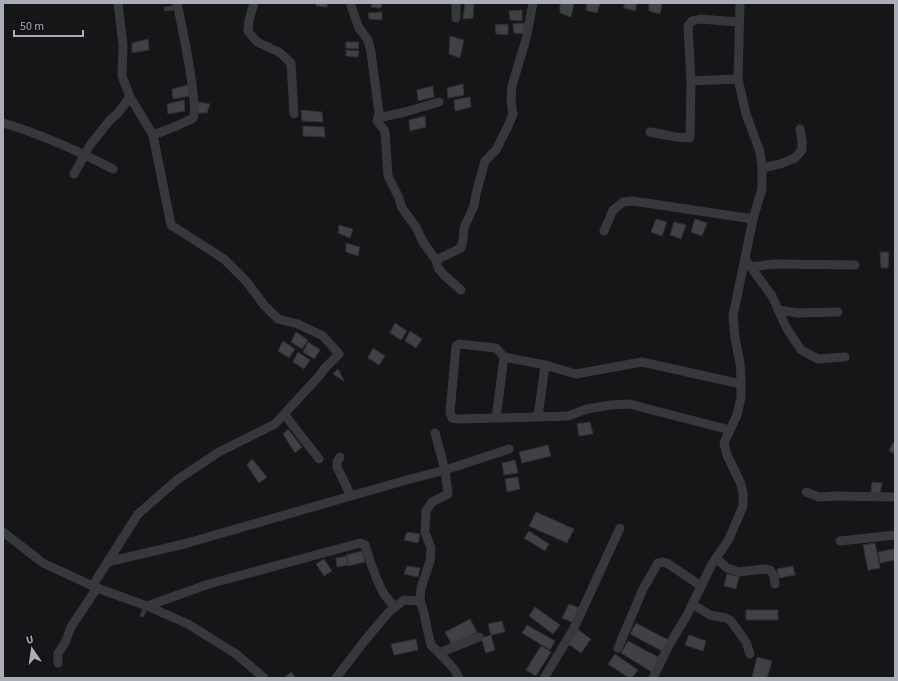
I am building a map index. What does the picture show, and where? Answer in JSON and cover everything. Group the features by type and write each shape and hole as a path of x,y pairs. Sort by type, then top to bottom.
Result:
{"street":[{"path":"58,663 58,654 65,643 71,627 95,587 107,562 138,514 177,480 219,452 275,424 339,354 323,336 298,324 278,319 264,305 246,281 224,259 171,225 153,135 130,97 122,76 123,45 118,3"},
{"path":"254,3 249,20 248,31 257,42 279,52 291,63 294,114"},
{"path":"350,3 359,28 368,40 371,52 379,113 378,121 385,130 388,176 399,198 402,208 416,227 423,242 436,260 438,268 461,290"},
{"path":"456,3 456,18"},
{"path":"436,260 461,248 464,228 474,206 485,161 496,150 511,120 513,114 511,102 512,86 526,40 533,3"},
{"path":"653,678 712,564 729,539 743,506 744,493 727,455 724,443 737,415 741,398 740,363 735,338 733,316 753,219 762,189 762,168 760,152 746,114 738,79 740,3"},
{"path":"153,135 178,126 194,118 195,115 196,109 191,77 177,5"},
{"path":"650,132 690,138 691,81 688,26 692,21 700,19 739,22"},
{"path":"691,81 738,79"},
{"path":"74,174 90,145 130,97"},
{"path":"378,118 439,102"},
{"path":"3,122 36,134 113,169"},
{"path":"762,168 780,164 795,158 802,150 800,129"},
{"path":"604,231 613,210 623,202 633,202 753,219"},
{"path":"745,259 772,296 786,327 802,350 818,359 845,357"},
{"path":"750,267 774,264 855,265"},
{"path":"778,310 798,314 807,312 838,312"},
{"path":"730,430 629,404 587,409 568,416 452,418 450,412 456,346 459,344 496,348 504,357 576,374 642,362 741,384"},
{"path":"496,418 504,357"},
{"path":"538,417 546,366"},
{"path":"284,414 319,459"},
{"path":"435,433 445,470 448,494 432,502 426,511 425,532 431,548 430,561 421,588 420,601 431,645 454,669 459,678"},
{"path":"107,562 184,544 445,470 509,449"},
{"path":"340,457 336,462 336,467 352,496"},
{"path":"806,492 819,497 895,497"},
{"path":"544,678 573,630 620,528"},
{"path":"3,532 43,563 95,587 147,606 188,624 236,654 264,678"},
{"path":"840,541 895,535"},
{"path":"147,606 209,584 360,543 365,545 384,594 395,607"},
{"path":"716,558 727,568 739,572 763,569 770,570 774,576 775,584"},
{"path":"618,648 644,589 658,563 667,563 701,586"},
{"path":"336,678 389,612 404,600 420,601"},
{"path":"692,604 710,615 726,618 731,621 746,642 750,654"},
{"path":"439,653 479,637"}],"lane":[{"path":"166,9 177,5"},
{"path":"142,615 147,606"}],"building":[{"path":"317,3 327,3 327,7 316,6"},
{"path":"372,3 382,3 381,8 371,7"},
{"path":"465,3 474,3 473,18 463,19"},
{"path":"560,3 574,3 571,17 560,13"},
{"path":"587,3 600,3 597,13 586,10"},
{"path":"624,3 637,3 635,11 624,8"},
{"path":"649,3 662,3 660,14 649,11"},
{"path":"522,10 522,21 510,20 509,11"},
{"path":"382,12 382,20 369,19 368,13"},
{"path":"526,23 526,34 514,33 513,24"},
{"path":"508,24 508,35 496,34 495,25"},
{"path":"450,36 464,40 460,58 449,54"},
{"path":"148,39 149,50 132,53 132,43"},
{"path":"346,42 359,42 358,49 346,48"},
{"path":"346,50 359,51 358,57 346,56"},
{"path":"463,84 464,95 448,98 447,88"},
{"path":"189,85 189,96 173,99 172,89"},
{"path":"433,86 434,97 418,101 417,90"},
{"path":"470,97 471,107 455,111 454,100"},
{"path":"184,100 185,111 168,114 167,104"},
{"path":"198,102 210,104 207,113 198,113"},
{"path":"301,110 322,112 323,122 302,121"},
{"path":"425,116 426,127 410,131 409,120"},
{"path":"303,126 324,127 325,137 303,136"},
{"path":"656,219 667,222 662,236 651,232"},
{"path":"695,219 707,223 702,236 691,232"},
{"path":"674,222 686,225 681,239 670,235"},
{"path":"339,225 353,229 350,238 338,233"},
{"path":"346,243 360,247 358,256 346,252"},
{"path":"880,252 889,252 888,268 881,268"},
{"path":"395,323 407,331 401,340 390,333"},
{"path":"410,331 422,339 416,348 405,341"},
{"path":"296,332 308,340 302,349 291,342"},
{"path":"283,341 295,349 289,358 278,351"},
{"path":"308,342 320,350 314,359 303,352"},
{"path":"373,348 385,356 379,365 368,358"},
{"path":"298,352 310,360 304,369 293,362"},
{"path":"338,369 344,381 333,374"},
{"path":"590,422 593,434 579,436 577,424"},
{"path":"288,429 302,447 295,453 283,434"},
{"path":"893,443 895,444 895,454 889,451"},
{"path":"548,445 551,456 522,463 519,452"},
{"path":"252,459 267,477 259,483 247,465"},
{"path":"515,460 518,473 504,475 502,463"},
{"path":"518,477 520,489 507,492 505,479"},
{"path":"872,482 882,483 880,494 871,493"},
{"path":"536,512 574,529 567,543 529,526"},
{"path":"529,531 549,544 545,551 524,538"},
{"path":"407,532 420,534 418,543 404,540"},
{"path":"875,543 880,568 868,570 863,545"},
{"path":"894,549 895,560 880,563 878,552"},
{"path":"362,551 365,562 348,566 346,555"},
{"path":"347,556 348,565 337,567 336,558"},
{"path":"324,559 332,571 324,576 316,564"},
{"path":"407,566 420,568 418,577 404,574"},
{"path":"793,566 795,575 779,578 777,569"},
{"path":"727,574 739,577 736,589 724,586"},
{"path":"569,604 579,608 572,622 562,618"},
{"path":"535,607 560,625 553,634 529,616"},
{"path":"746,610 778,610 778,620 746,620"},
{"path":"470,619 477,632 452,645 445,632"},
{"path":"502,621 505,632 491,635 488,624"},
{"path":"636,623 670,641 664,652 630,634"},
{"path":"527,625 555,641 550,650 522,633"},
{"path":"577,629 591,639 581,653 567,643"},
{"path":"491,635 495,650 486,653 481,638"},
{"path":"689,635 706,641 703,651 685,645"},
{"path":"416,639 418,650 394,655 391,644"},
{"path":"628,641 660,658 652,672 621,653"},
{"path":"541,646 551,652 536,676 526,670"},
{"path":"615,654 638,670 632,678 629,678 608,664"},
{"path":"757,657 772,661 767,678 752,678"},
{"path":"291,672 296,678 284,678"}]}
